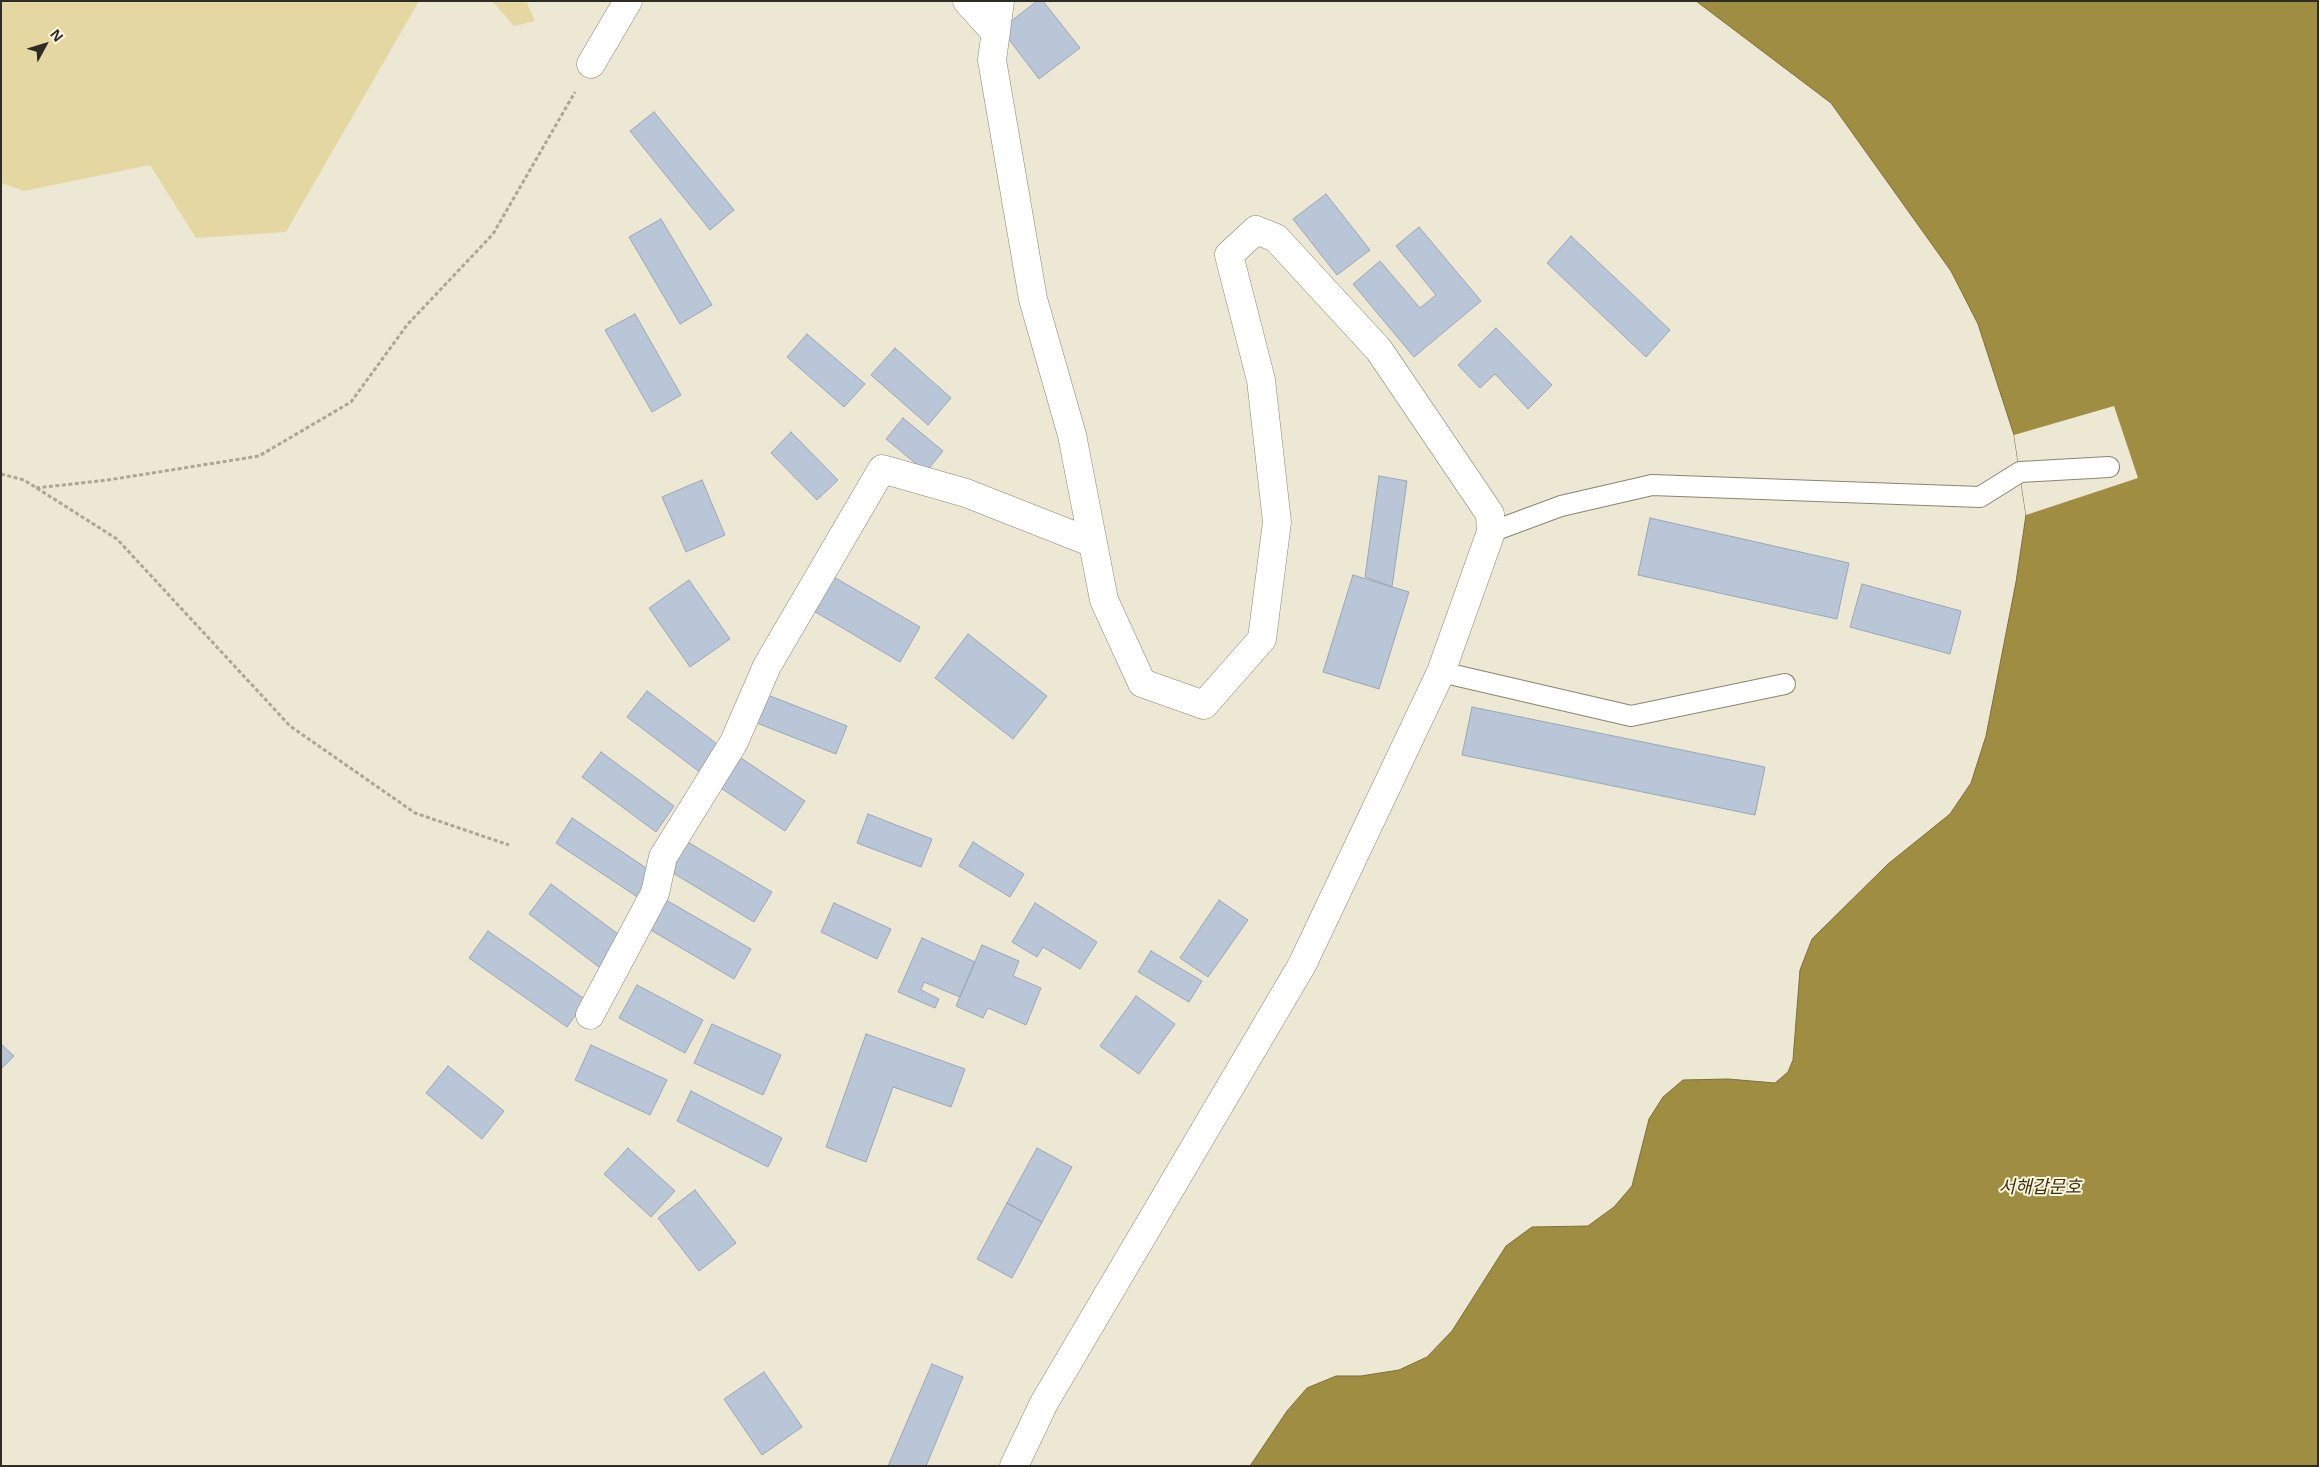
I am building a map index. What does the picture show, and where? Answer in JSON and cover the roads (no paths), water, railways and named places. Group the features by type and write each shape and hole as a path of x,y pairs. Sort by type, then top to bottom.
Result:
{"street":[{"path":"591,64 628,1"},
{"path":"967,1 996,33"},
{"path":"1000,1 992,60 1033,299 1072,435 1104,600 1142,683 1204,705 1262,639 1277,522 1261,380 1229,255 1256,230 1276,238 1379,350 1490,514 1490,532 1441,672 1302,965 1044,1402 1014,1466"},
{"path":"590,1015 655,893 663,858 734,742 767,666 882,469 966,493 1093,543"}],"lane":[{"path":"1490,532 1562,506 1652,485 1980,497 2020,472 2109,467"},
{"path":"1441,672 1631,716 1785,684"}],"water":[{"name":"서해갑문호","path":"1696,1 2318,1 2318,1466 1250,1466 1287,1411 1307,1388 1336,1376 1361,1376 1399,1370 1427,1357 1452,1331 1506,1246 1532,1227 1588,1226 1614,1207 1632,1186 1649,1119 1663,1097 1683,1080 1728,1079 1775,1083 1788,1072 1793,1060 1800,970 1812,939 1888,864 1950,814 1971,783 1986,736 2016,582 2026,515 2014,435 1978,324 1951,271 1831,103"}]}
